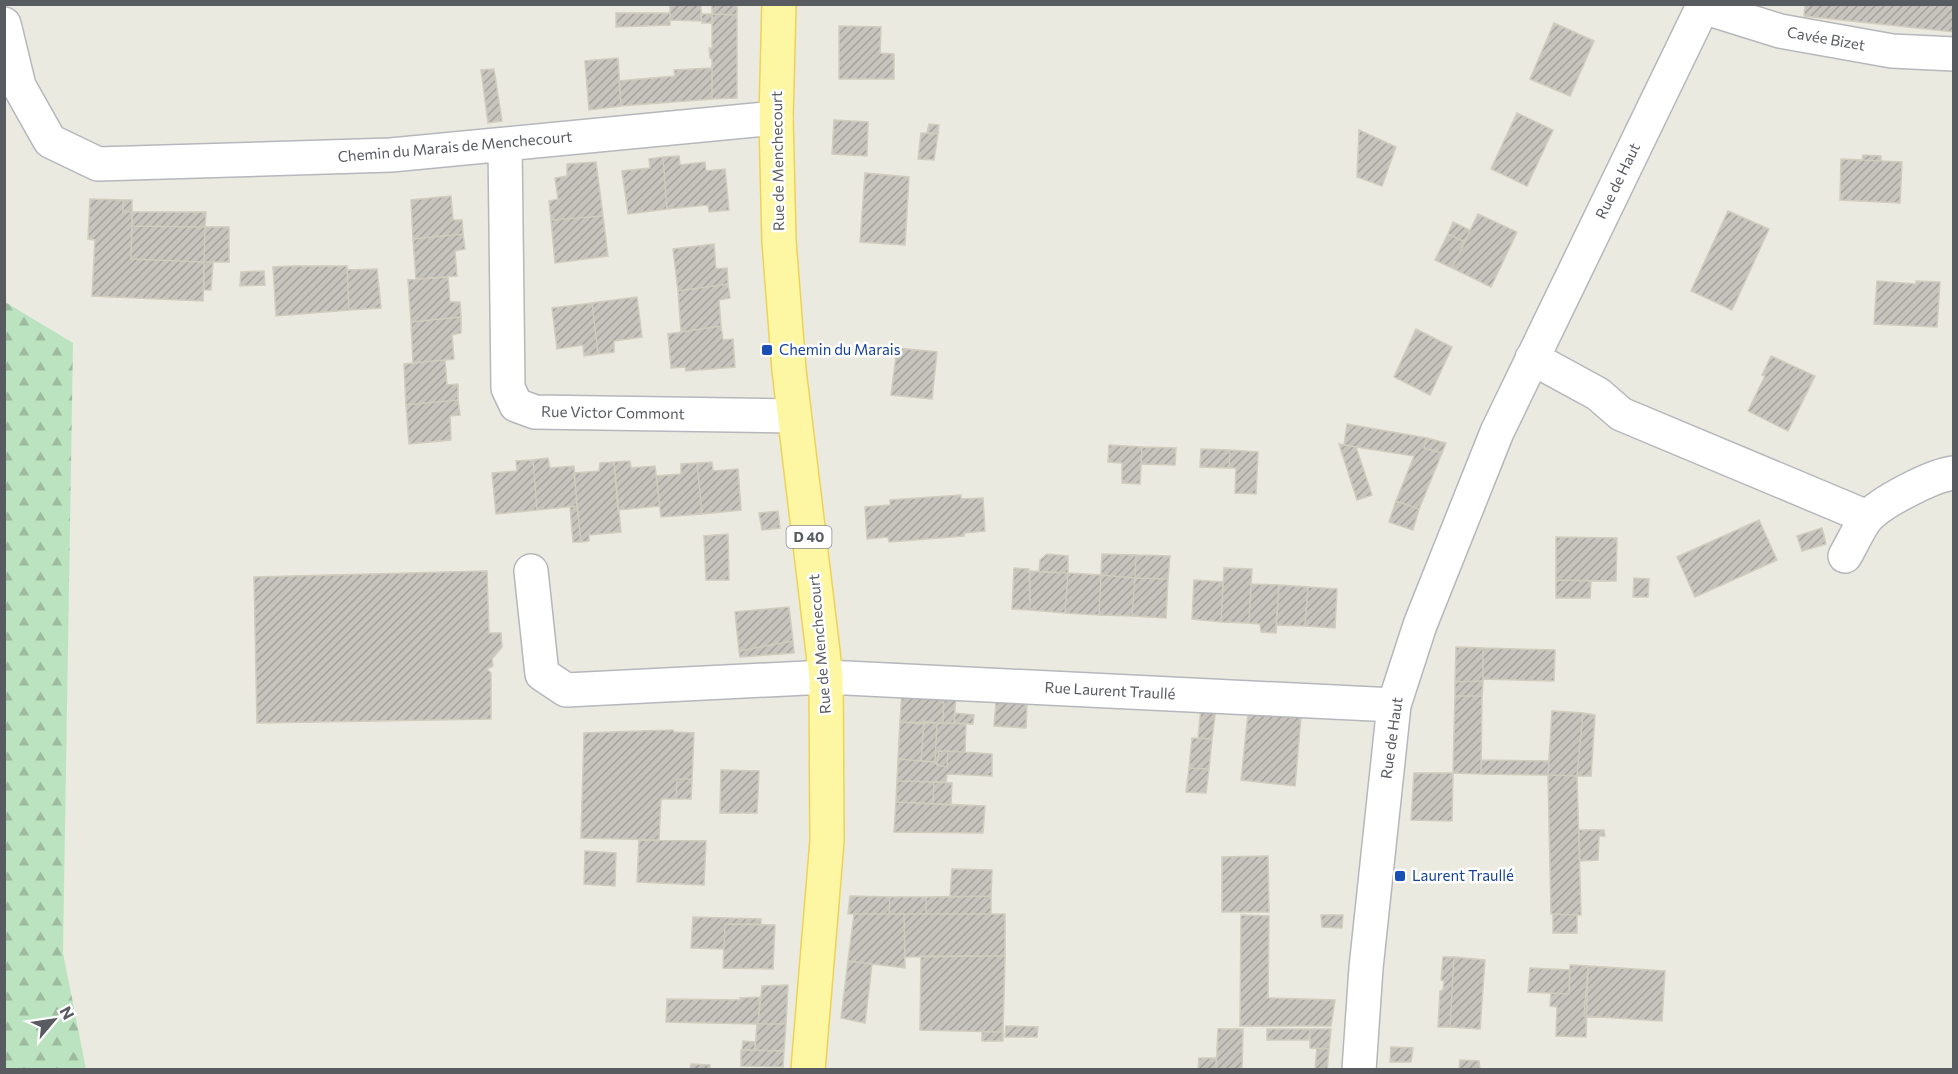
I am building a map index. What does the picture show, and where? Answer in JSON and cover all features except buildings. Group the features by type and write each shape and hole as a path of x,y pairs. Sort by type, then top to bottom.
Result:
{"main road":[{"name":"Rue de Menchecourt","path":"779,4 776,118 779,241 795,416 826,677 828,841 808,1070"}],"street":[{"name":"Cavée Bizet","path":"1703,6 1791,33 1892,51 1953,54"},
{"name":"Rue de Haut","path":"1359,1070 1366,968 1394,705 1420,625 1497,432 1703,6"},
{"name":"Chemin du Marais de Menchecourt","path":"4,24 19,86 50,141 98,164 391,155 776,118"},
{"name":"Rue Victor Commont","path":"505,144 508,388 516,405 535,412 795,416"},
{"path":"1532,358 1598,394 1621,414 1868,517"},
{"path":"1845,556 1868,517 1911,488 1941,474 1953,473"},
{"name":"Rue Laurent Traullé","path":"531,571 542,674 566,690 826,677 1394,705"}],"green space":[{"path":"5,302 73,343 63,953 86,1069 5,1069"}],"place":[{"name":"Chemin du Marais","path":"767,350"},
{"name":"Laurent Traullé","path":"1400,876"}]}
